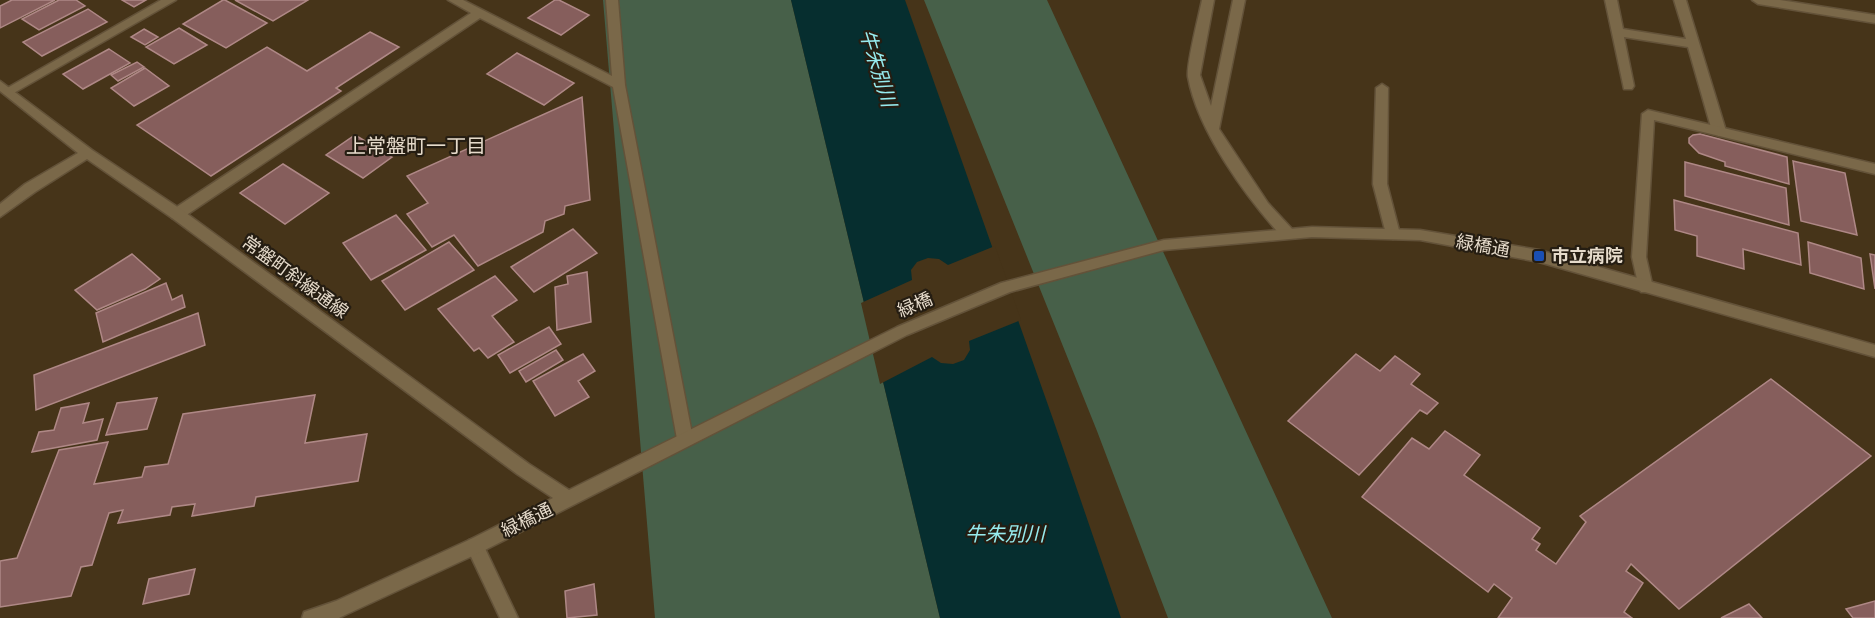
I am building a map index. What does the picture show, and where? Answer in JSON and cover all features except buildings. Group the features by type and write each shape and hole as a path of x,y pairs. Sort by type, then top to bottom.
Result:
{"street":[{"path":"3,91 170,0"},
{"path":"454,0 619,85"},
{"path":"612,0 619,85 685,439"},
{"path":"1208,0 1194,75 1213,131 1263,207 1288,234"},
{"path":"1213,131 1239,0"},
{"path":"1611,0 1628,86"},
{"path":"1680,0 1719,131"},
{"path":"1758,0 1875,19"},
{"path":"177,214 479,13"},
{"path":"1617,32 1693,44"},
{"path":"1382,88 1380,184 1393,234"},
{"name":"常盤町斜線通線","path":"3,91 87,153 177,214 523,469 568,499"},
{"path":"1646,288 1639,257 1648,114 1875,169"},
{"path":"0,212 30,188 87,153"},
{"name":"緑橋通","path":"1116,255 1164,245 1312,232 1420,236 1539,256 1875,351"},
{"name":"緑橋","path":"739,413 902,332 996,291 1116,255"},
{"name":"緑橋通","path":"311,618 339,609 475,546 739,413"},
{"path":"475,546 509,618"}],"green space":[{"path":"603,0 791,0 940,618 655,618"},
{"path":"924,0 1047,0 1332,618 1168,618 1097,431"}],"water":[{"name":"牛朱別川","path":"791,0 905,0 1121,618 940,618"}],"pier":[{"path":"995,246 1021,320 969,341 970,350 964,360 953,364 941,363 932,357 880,384 861,303 912,280 911,270 917,262 928,258 939,259 948,265"}],"place":[{"name":"市立病院","path":"1539,256"}],"district":[{"name":"上常盤町一丁目","path":"416,146"}]}
